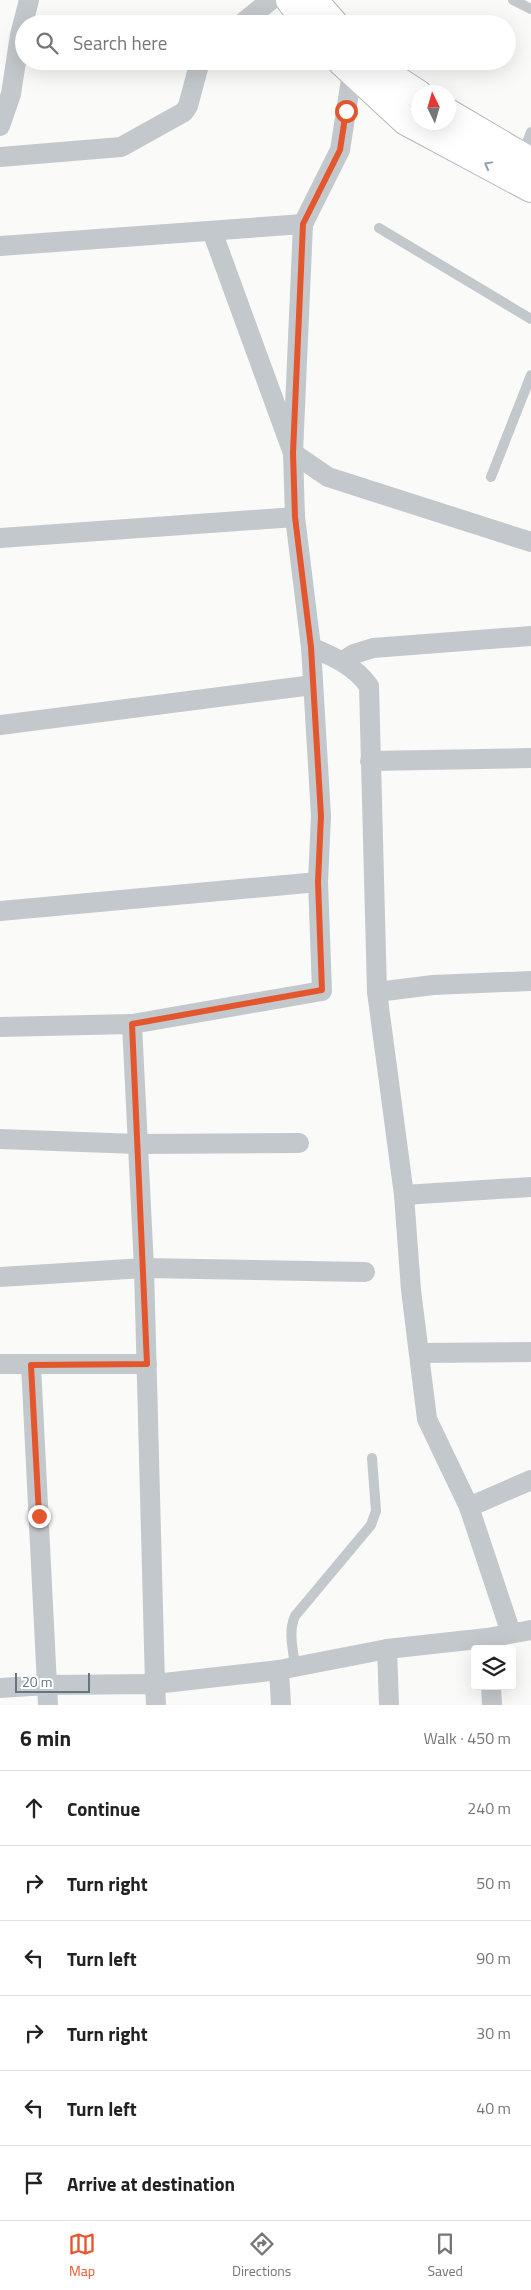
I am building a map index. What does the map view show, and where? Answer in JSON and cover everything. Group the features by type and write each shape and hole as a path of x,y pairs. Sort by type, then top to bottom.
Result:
{"main road":[{"path":"290,0 301,15"},
{"path":"313,0 326,15"},
{"path":"361,70 406,121 531,188"},
{"path":"368,70 411,91"},
{"path":"456,117 528,150"}],"street":[{"path":"25,15 29,0"},
{"path":"252,15 271,0"},
{"path":"0,126 12,94 15,70"},
{"path":"0,157 121,147 184,112 188,106 198,70"},
{"path":"0,1027 132,1024 322,990 318,882 321,816 311,647 295,517 293,453 303,224 340,150 355,70"},
{"path":"0,246 303,224"},
{"path":"212,231 293,453 328,477 531,542"},
{"path":"0,538 295,517"},
{"path":"343,661 354,654 374,648 531,636"},
{"path":"311,647 343,661 361,675 369,686 377,992 404,1195 411,1290 427,1418 469,1507 511,1633"},
{"path":"0,725 313,685"},
{"path":"370,761 531,758"},
{"path":"0,911 318,882"},
{"path":"377,992 433,985 531,981"},
{"path":"132,1024 144,1268 156,1705"},
{"path":"0,1139 137,1144 299,1143"},
{"path":"404,1195 531,1187"},
{"path":"0,1277 144,1268 366,1272"},
{"path":"419,1353 531,1352"},
{"path":"0,1364 147,1364"},
{"path":"31,1365 48,1695"},
{"path":"469,1507 531,1480"},
{"path":"0,1688 48,1695 155,1684 287,1668 387,1648 488,1643 511,1633 531,1630"},
{"path":"387,1648 389,1705"},
{"path":"280,1705 287,1668"},
{"path":"490,1690 492,1705"}],"lane":[{"path":"513,0 531,9"},
{"path":"379,228 531,319"},
{"path":"491,477 531,375"},
{"path":"287,1668 292,1624 295,1616 371,1525 376,1511 372,1458"}],"route":[{"path":"39,1516 31,1365 147,1364 132,1024 322,990 318,882 321,816 311,647 295,517 293,453 303,224 340,150 346,111"}]}
